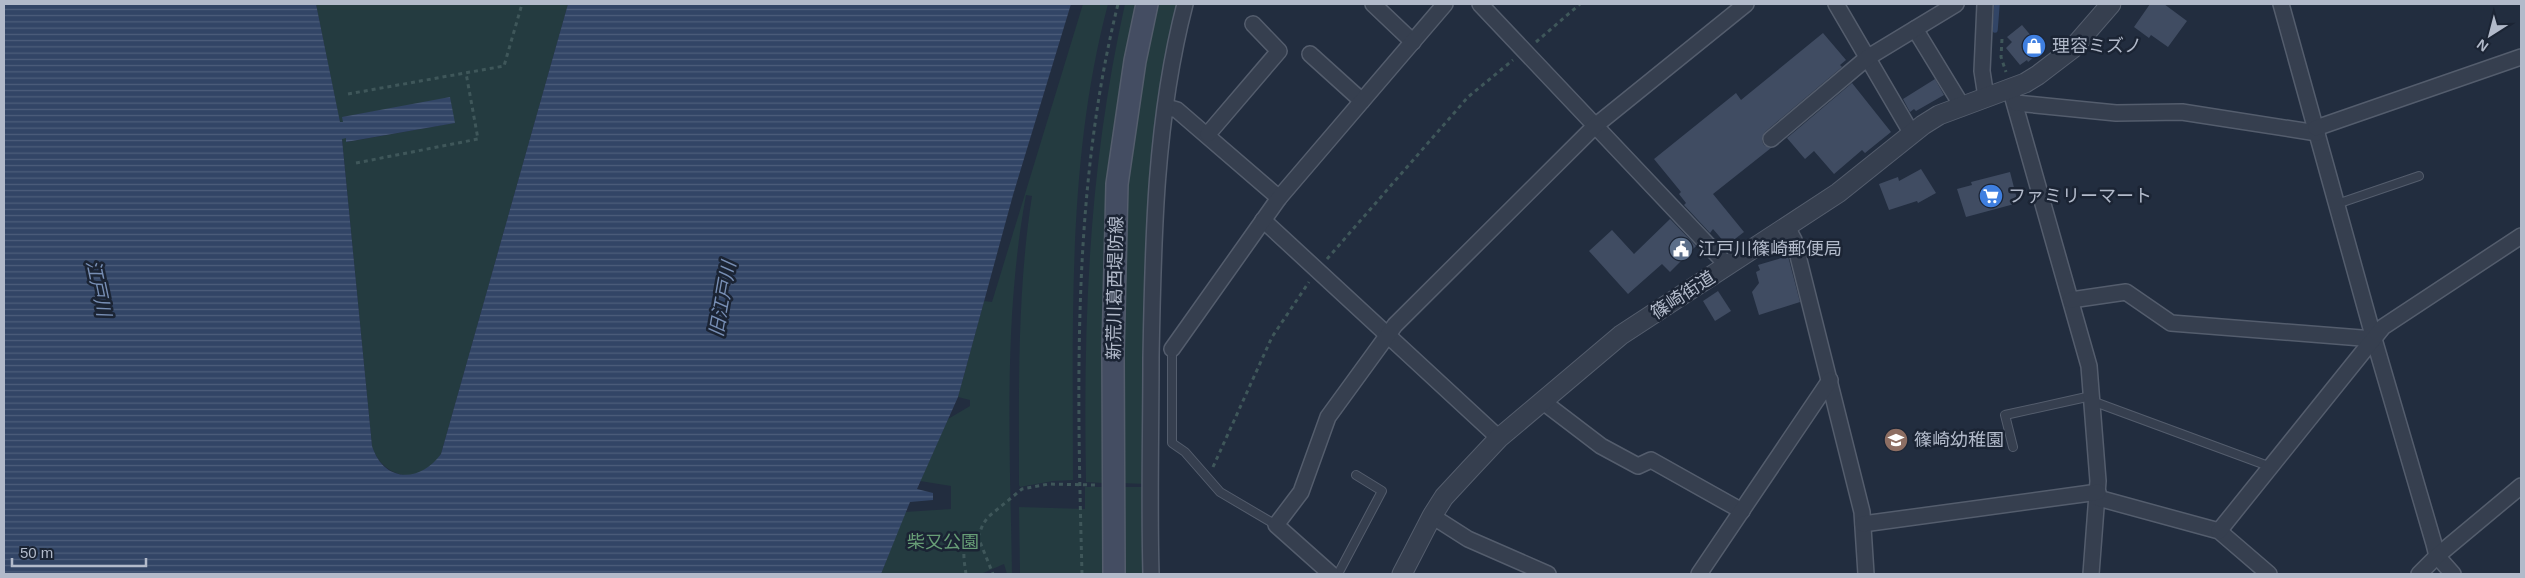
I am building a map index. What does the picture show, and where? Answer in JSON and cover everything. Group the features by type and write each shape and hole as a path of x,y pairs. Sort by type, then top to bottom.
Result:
{"main road":[{"name":"新荒川葛西堤防線","path":"1114,574 1113,352 1117,184 1135,61 1147,4"}],"street":[{"path":"1152,574 1150,479 1154,209 1166,107 1185,4"},
{"path":"1373,4 1413,42"},
{"path":"1172,349 1279,198 1446,4"},
{"path":"1480,4 1728,266"},
{"path":"1331,574 1276,525 1300,492 1328,417 1388,334 1595,126 1746,4"},
{"path":"1836,4 1912,134"},
{"path":"1771,139 1867,58 1956,4"},
{"path":"1985,4 1982,71 1986,97"},
{"name":"篠崎街道","path":"1402,574 1444,497 1499,438 1621,335 1838,194 1912,134 1939,115 1986,97 2012,90 2038,75 2066,53 2094,25 2111,4"},
{"path":"2281,4 2374,339 2438,556 2453,574"},
{"path":"1208,134 1280,51 1253,24"},
{"path":"1915,29 1962,106"},
{"path":"1310,54 1362,101"},
{"path":"2091,574 2098,495 2089,366 2012,90 2116,113 2182,112 2316,130 2521,57"},
{"path":"1166,107 1177,110 1208,134 1279,198"},
{"path":"1262,220 1499,438"},
{"path":"1787,227 1794,240 1830,380 1863,524 1866,574"},
{"path":"2219,531 2383,327 2521,236"},
{"path":"2071,300 2126,292 2171,323 2374,339"},
{"path":"1699,574 1830,380"},
{"path":"1542,401 1601,446 1638,466 1651,460 1742,511"},
{"path":"2419,574 2521,486"},
{"path":"1863,524 2098,495 2219,531 2269,574"},
{"path":"1432,516 1468,539 1548,574"}],"lane":[{"path":"2336,204 2419,176"},
{"path":"1172,349 1172,443 1185,452 1220,492 1276,525"},
{"path":"2013,447 2005,414 2092,398 2270,467"},
{"path":"1338,574 1382,491 1356,475"}],"path":[{"path":"348,94 504,66 522,4"},
{"path":"1082,574 1080,484 1083,246 1101,85 1118,4"},
{"path":"1208,478 1272,337 1318,270 1468,97 1580,4"},
{"path":"2002,38 2001,57 2012,90"},
{"path":"356,163 478,139 466,73"},
{"path":"993,574 978,537 988,517 1022,489 1049,484 1086,484"},
{"path":"966,574 965,542 970,534 978,537"}],"green space":[{"path":"316,4 568,4 441,454 428,469 411,475 402,475 387,468 380,462 372,446 342,138 346,138 347,142 454,123 450,98 343,117 343,122 340,123"},
{"name":"柴又公園","path":"1083,4 1108,4 1095,62 1085,121 1079,181 1073,300 1073,480 1053,481 1020,487 1019,485 1021,304 1032,196 1026,195 1014,289 1011,337 1009,432 1012,574 1007,574 1004,564 981,574 881,574 905,512 951,509 951,486 920,481 948,419 970,406 970,400 958,397 984,301 992,302"},
{"path":"1125,4 1135,4 1111,148 1104,222 1103,483 1086,482 1086,361 1091,242 1103,124"},
{"path":"1157,4 1179,4 1167,65 1145,484 1122,483 1121,255 1127,179 1136,113"},
{"path":"1085,487 1102,487 1102,574 1020,574 1019,507 1085,509"},
{"path":"1122,487 1145,487 1146,574 1123,574"}],"water":[{"path":"4,4 316,4 340,122 343,122 342,117 450,97 455,123 346,142 346,138 342,139 372,446 385,467 403,475 423,470 441,454 568,4 1071,4 1013,195 958,397 917,489 933,493 933,500 910,502 881,574 4,574"}],"building":[{"path":"2150,4 2164,4 2187,21 2168,47 2151,35 2149,38 2134,27"},
{"path":"2022,25 2043,50 2028,62 2027,60 2020,65 2006,48 2012,42 2007,37"},
{"path":"1823,33 1846,60 1840,65 1842,67 1765,132 1762,141 1764,145 1771,148 1713,194 1744,232 1731,242 1729,240 1725,243 1713,229 1710,233 1684,205 1686,203 1679,194 1681,192 1654,159 1736,93 1741,100"},
{"path":"1935,79 1944,95 1916,111 1914,109 1910,112 1903,99"},
{"path":"1852,83 1891,132 1865,153 1862,150 1834,174 1814,151 1805,159 1787,138"},
{"path":"1921,169 1936,193 1918,203 1917,201 1889,210 1879,184 1898,177 1899,181"},
{"path":"2010,172 2018,203 1966,217 1957,189 1972,185 1971,182"},
{"path":"1670,219 1696,246 1670,272 1662,264 1628,294 1589,251 1612,230 1634,254"},
{"path":"1788,256 1800,302 1759,315 1752,292 1759,283 1756,272 1760,270 1758,265"},
{"path":"1718,291 1731,311 1715,321 1703,301"}],"waterway":[{"path":"1995,30 1997,4"}],"place":[{"name":"理容ミズノ","path":"2034,46"},
{"name":"ファミリーマート","path":"1991,196"},
{"name":"江戸川篠崎郵便局","path":"1681,249"},
{"name":"篠崎幼稚園","path":"1896,440"}],"water label":[{"name":"江戸川","path":"99,288"},
{"name":"旧江戸川","path":"722,299"}]}
